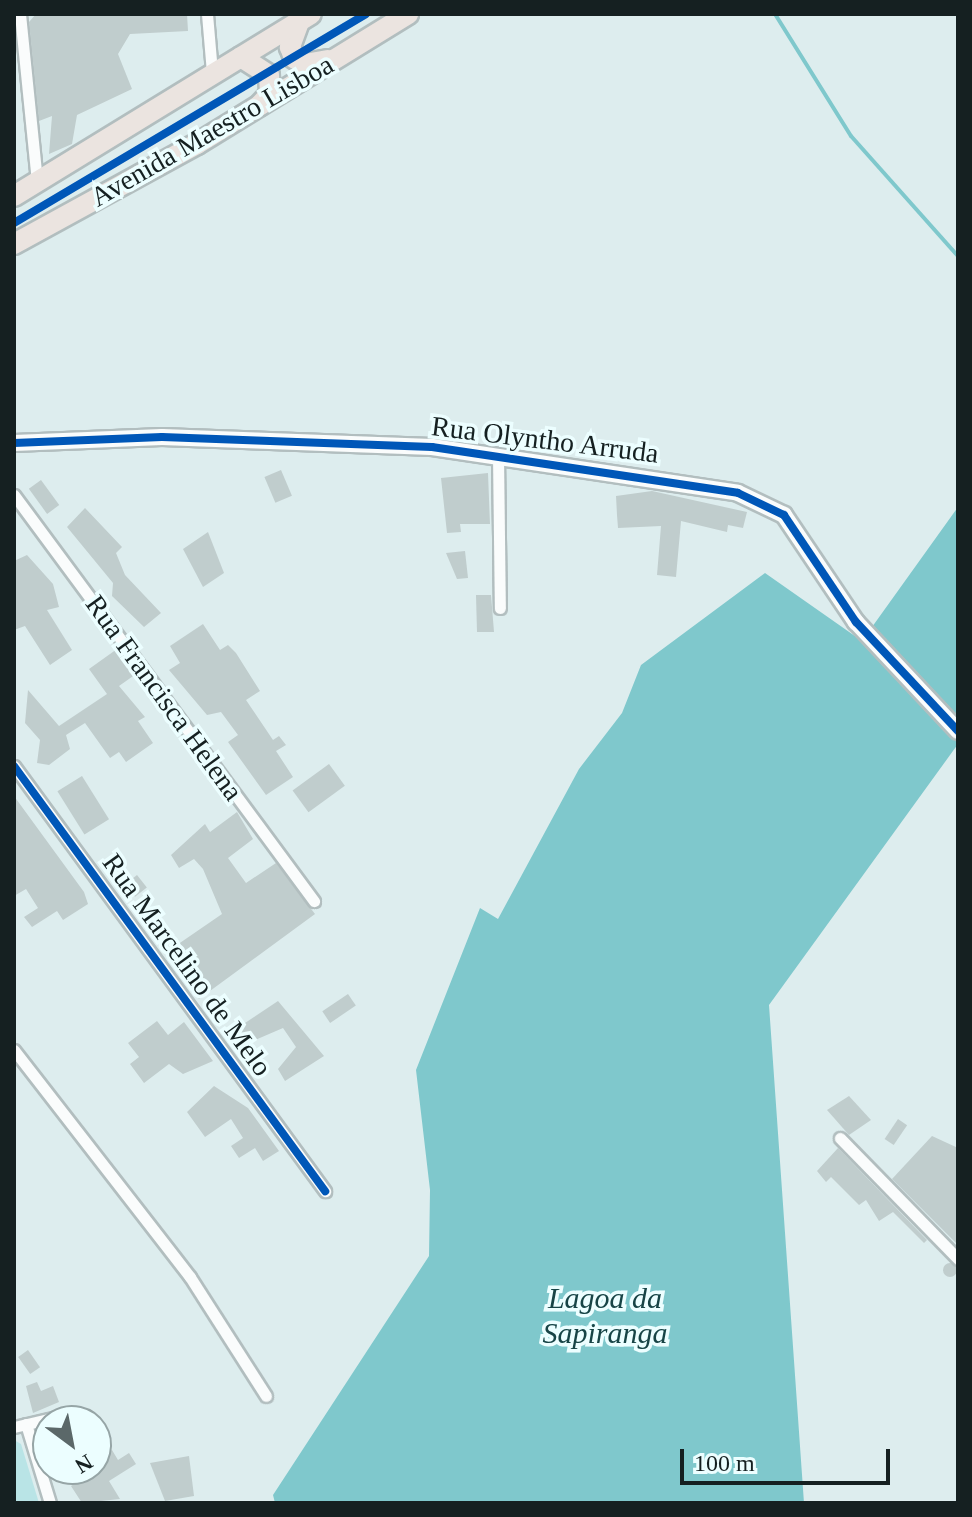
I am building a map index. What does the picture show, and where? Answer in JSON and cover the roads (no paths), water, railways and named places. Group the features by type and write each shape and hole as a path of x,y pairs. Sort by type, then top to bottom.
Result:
{"highway":[{"name":"Avenida Maestro Lisboa","path":"14,244 259,106 408,14"},
{"name":"Avenida Maestro Lisboa","path":"14,196 212,72 305,18"},
{"path":"305,18 290,47 299,62 346,52"},
{"path":"241,57 269,75 270,94 259,106"}],"street":[{"path":"20,14 37,181"},
{"path":"207,14 212,72"},
{"name":"Rua Olyntho Arruda","path":"14,443 275,438 498,455 679,479 764,502 793,525 856,622 958,731"},
{"path":"498,455 500,608"},
{"name":"Rua Francisca Helena","path":"14,495 314,901"},
{"name":"Rua Marcelino de Melo","path":"14,766 325,1191"},
{"path":"14,1052 190,1277 266,1396"},
{"path":"840,1138 958,1259"},
{"path":"20,1426 50,1503"}],"water":[{"name":"Lagoa da Sapiranga","path":"958,507 958,744 769,1005 804,1503 275,1503 273,1495 429,1256 430,1190 416,1070 480,908 498,919 579,769 622,713 641,665 765,573 862,641"}],"waterway":[{"path":"775,14 851,136 958,256"}]}
